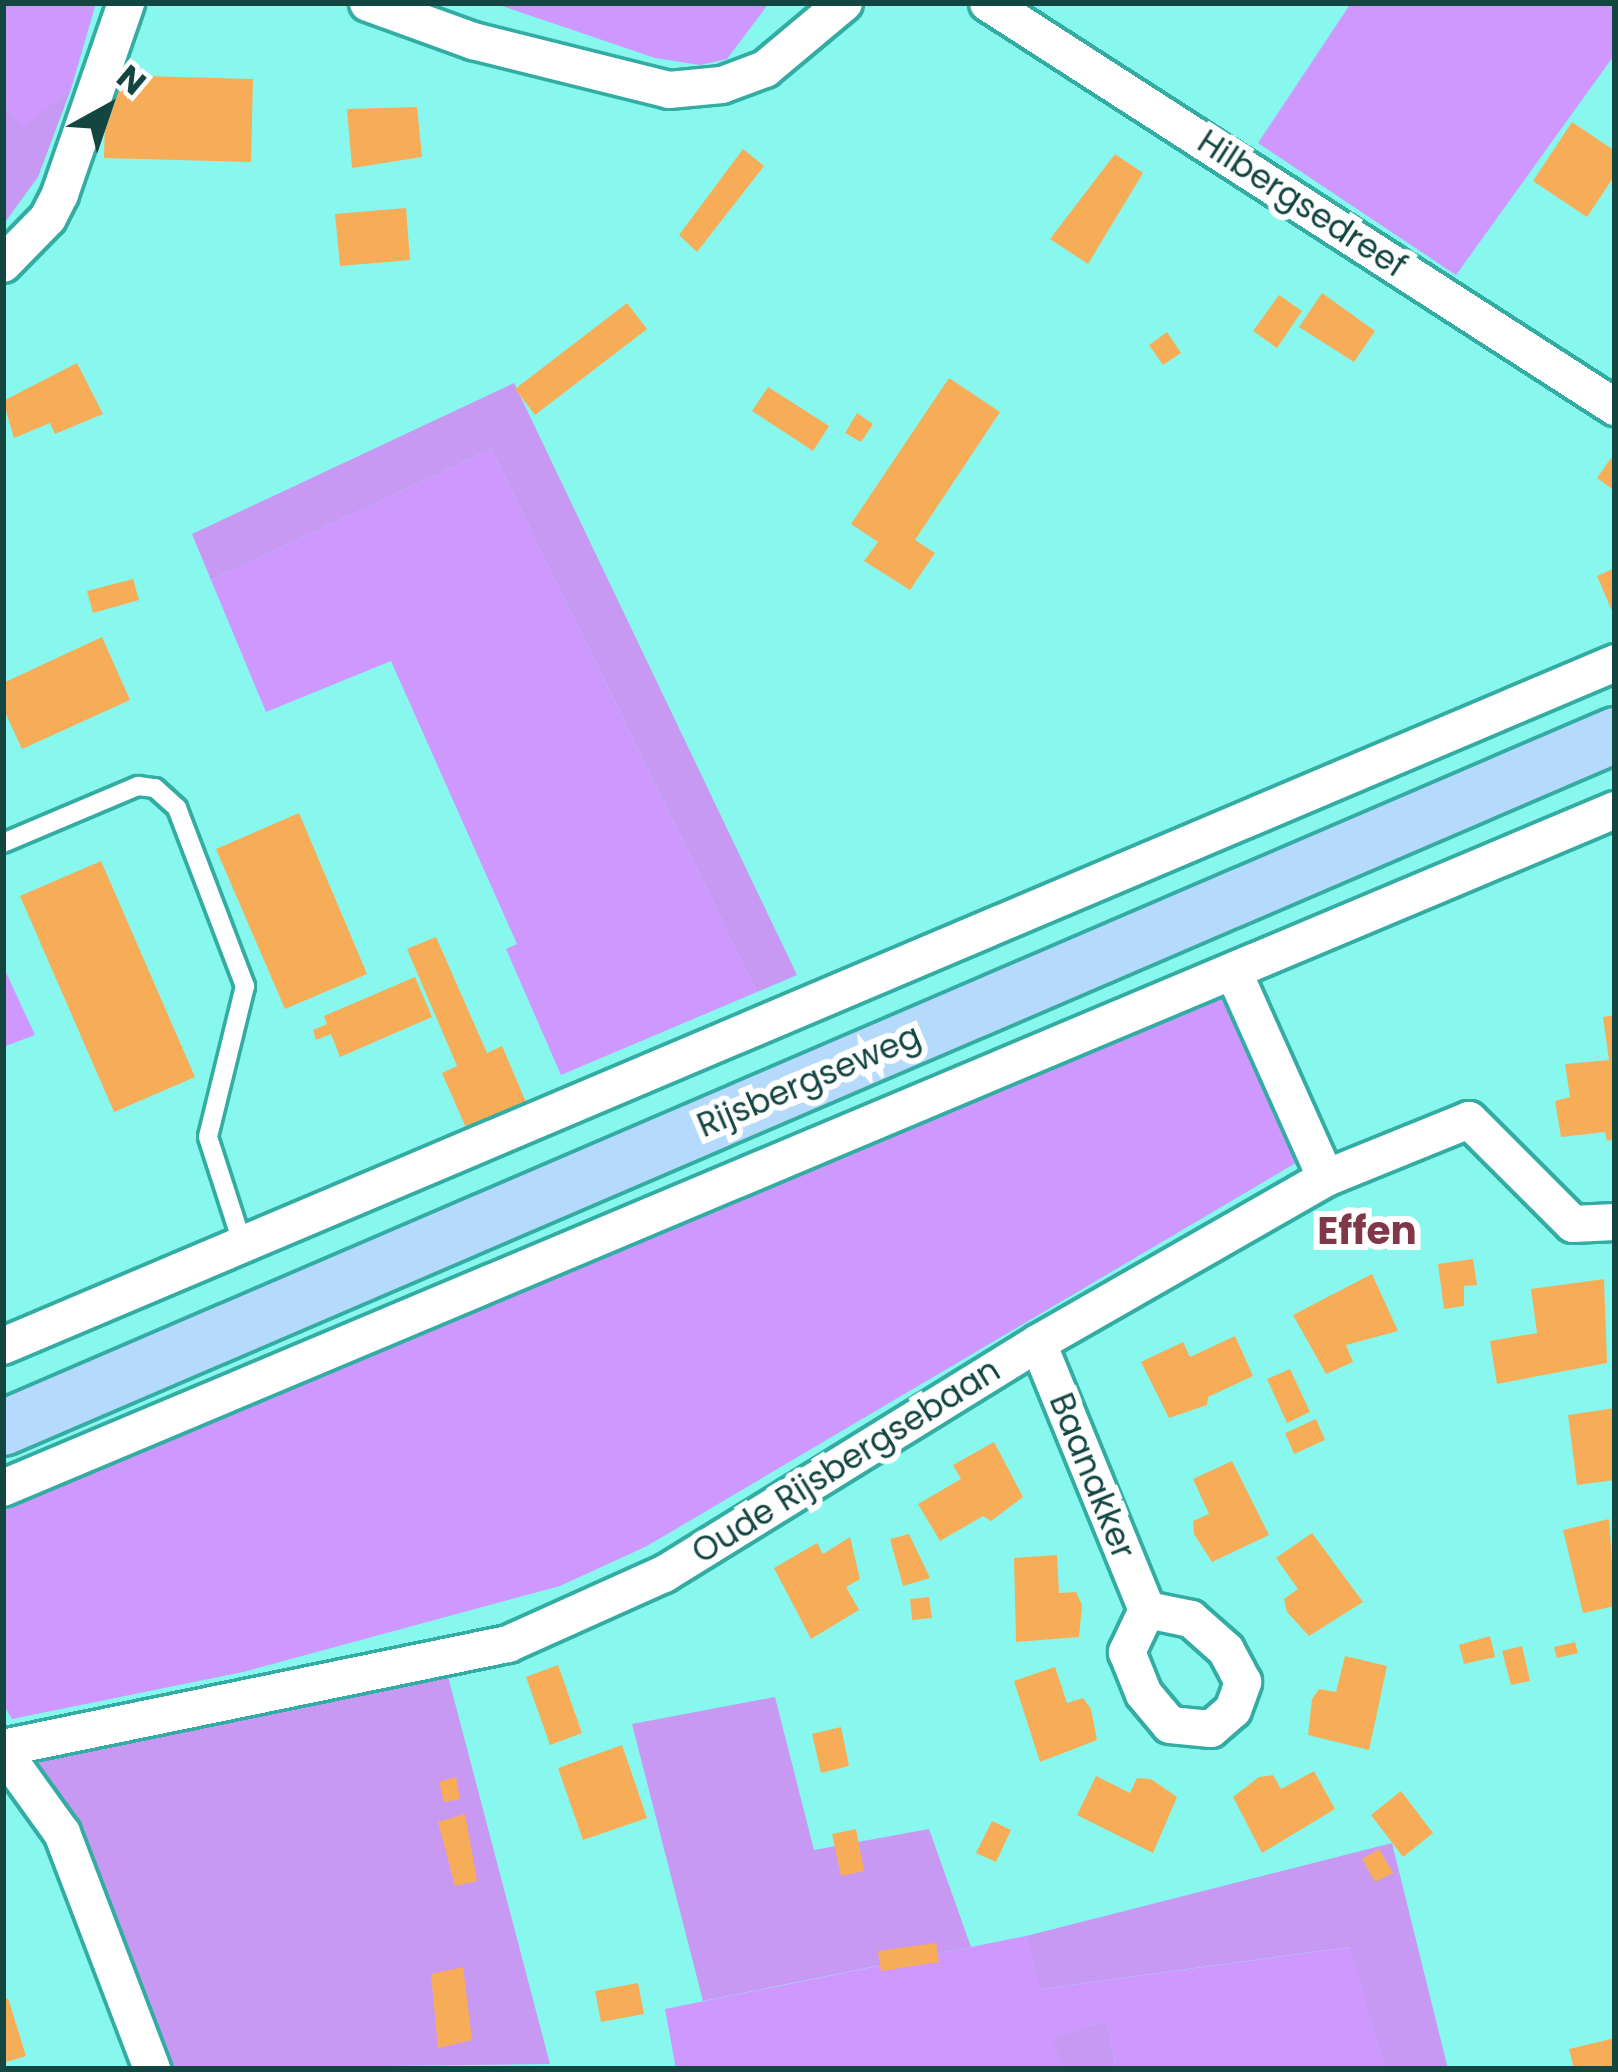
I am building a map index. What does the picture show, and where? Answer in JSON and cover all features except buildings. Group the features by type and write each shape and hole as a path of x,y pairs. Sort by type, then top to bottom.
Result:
{"main road":[{"name":"Rijsbergseweg","path":"3,1428 1615,735"}],"street":[{"path":"3,265 60,194 126,3"},
{"path":"368,3 472,41 669,90 722,85 765,69 844,3"},
{"name":"Hilbergsedreef","path":"988,3 1615,407"},
{"path":"3,1346 1615,663"},
{"name":"Rijsbergseweg","path":"3,1488 1235,975 1615,810"},
{"path":"1235,975 1326,1178"},
{"name":"Oude Rijsbergsebaan","path":"3,1749 508,1644 664,1574 1038,1342 1326,1178 1469,1120 1573,1224 1615,1222"},
{"name":"Baanakker","path":"1038,1342 1147,1610"},
{"path":"3,1749 62,1833 152,2069"}],"lane":[{"path":"3,843 138,786 155,788 177,808 245,986 208,1137 242,1242"}],"shaded area":[{"path":"3,3 96,3 71,89 22,129 3,102"},
{"path":"493,3 769,3 727,59 700,65 655,58"},
{"path":"1351,3 1615,3 1615,54 1456,275 1258,143"},
{"path":"71,89 38,177 3,225 3,102 22,128"},
{"path":"514,383 797,975 757,992 491,449 211,580 192,534"},
{"path":"491,449 757,992 561,1075 506,949 517,944 391,661 266,712 211,580"},
{"path":"3,966 35,1035 3,1047"},
{"path":"1224,993 1306,1157 647,1546 560,1586 243,1672 12,1719 3,1704 3,1511"},
{"path":"444,1661 550,2064 157,2069 33,1757"},
{"path":"775,1697 814,1850 929,1829 971,1947 703,2001 632,1724"},
{"path":"1392,1843 1448,2069 1385,2069 1350,1947 1040,1989 1026,1936"},
{"path":"1026,1936 1041,1989 1351,1947 1385,2069 1116,2069 1107,2021 1054,2037 1062,2069 676,2069 665,2009"},
{"path":"1107,2021 1116,2069 1062,2069 1053,2037"}],"district":[{"name":"Effen","path":"1367,1231"}]}
